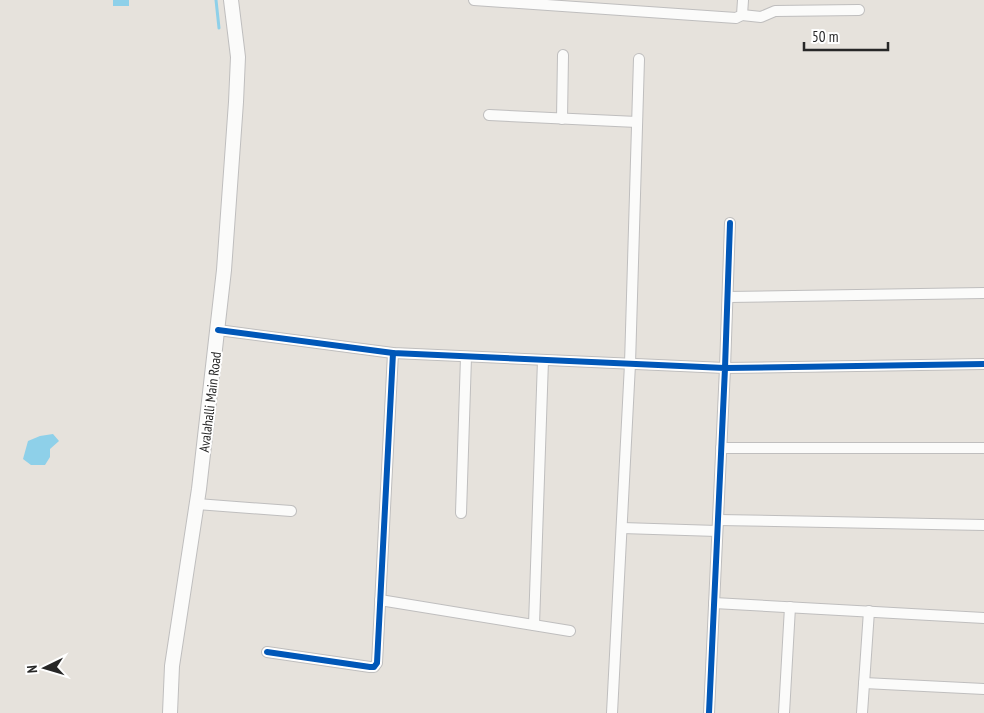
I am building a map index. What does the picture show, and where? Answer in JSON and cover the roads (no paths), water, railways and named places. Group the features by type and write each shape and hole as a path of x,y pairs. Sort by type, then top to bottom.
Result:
{"main road":[{"name":"Avalahalli Main Road","path":"170,713 172,666 197,504 218,330 238,57 231,0"}],"street":[{"path":"474,0 723,18 736,18 742,15 761,17 775,11 859,10"},
{"path":"742,15 743,0"},
{"path":"562,118 564,55"},
{"path":"612,713 630,364 639,58"},
{"path":"489,116 637,122"},
{"path":"709,713 730,223"},
{"path":"728,297 984,293"},
{"path":"218,330 393,353 466,357 725,368 984,364"},
{"path":"267,652 374,667 377,663 393,353"},
{"path":"462,513 466,357"},
{"path":"534,625 543,360"},
{"path":"721,448 984,448"},
{"path":"197,504 292,511"},
{"path":"718,520 984,524"},
{"path":"622,528 717,531"},
{"path":"380,600 570,631"},
{"path":"714,603 984,618"},
{"path":"784,713 790,607"},
{"path":"862,713 869,612"},
{"path":"864,683 984,689"}],"water":[{"path":"113,0 129,0 129,6 113,6"},
{"path":"53,434 59,441 50,449 50,457 45,465 31,465 23,459 28,441 40,436"}],"waterway":[{"path":"216,0 219,28"}]}
